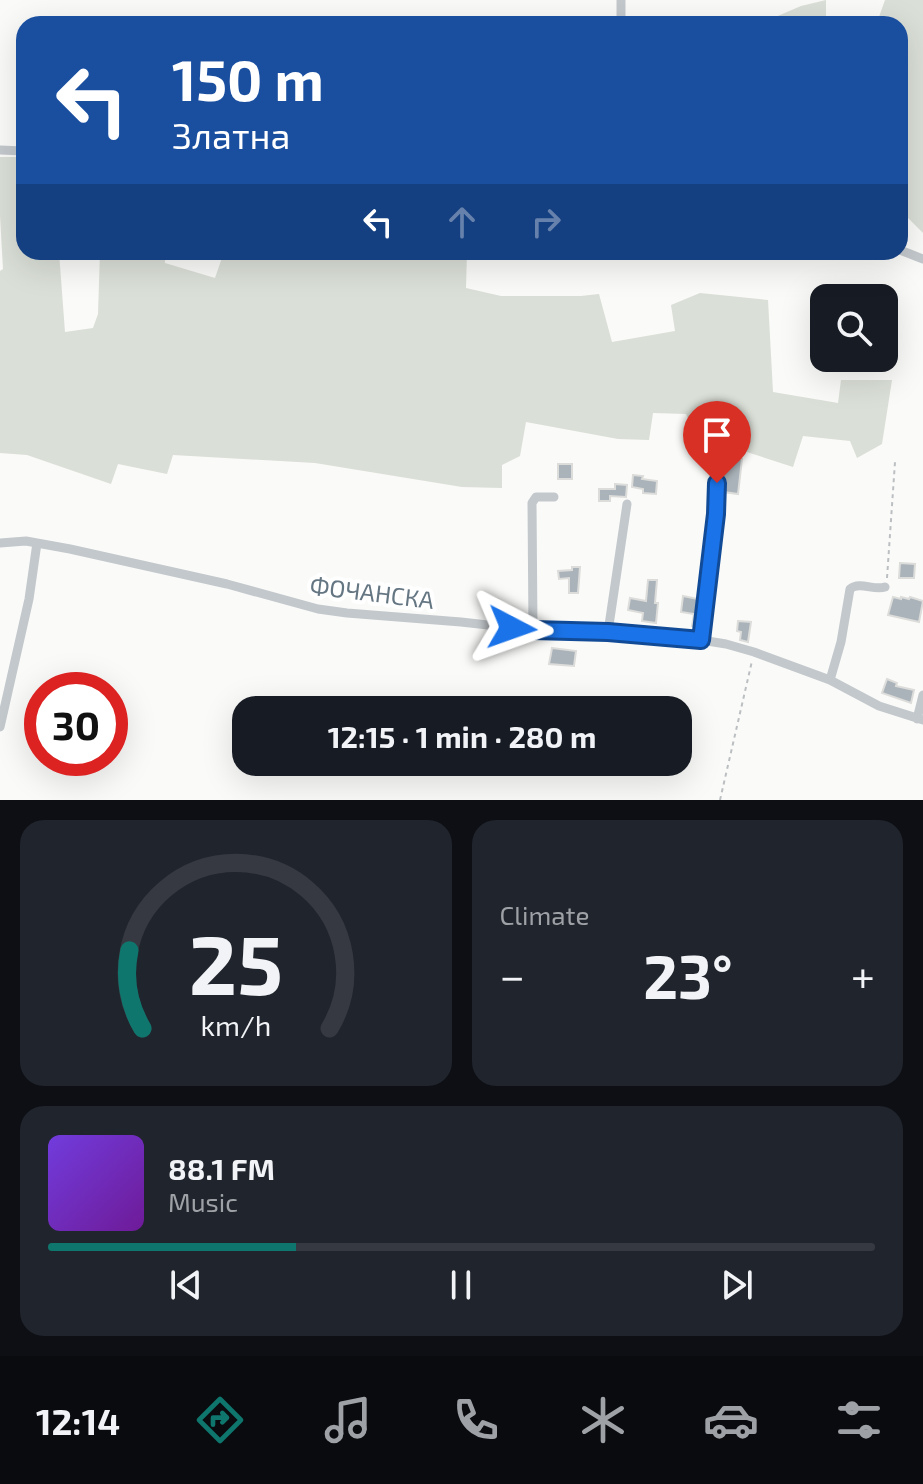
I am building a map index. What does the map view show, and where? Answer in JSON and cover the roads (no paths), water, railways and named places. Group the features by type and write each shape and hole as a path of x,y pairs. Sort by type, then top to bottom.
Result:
{"street":[{"path":"701,640 717,483"},
{"path":"533,630 532,503 536,497 554,497"},
{"path":"608,632 627,504"},
{"name":"ФОЧАНСКА","path":"0,543 37,543 227,584 318,609 533,630 608,632 701,640 754,652 830,680 879,706 920,720"},
{"path":"0,727 29,599 37,543"},
{"path":"830,680 841,642 850,589 858,585 878,589 885,587"},
{"path":"920,720 923,695"}]}
